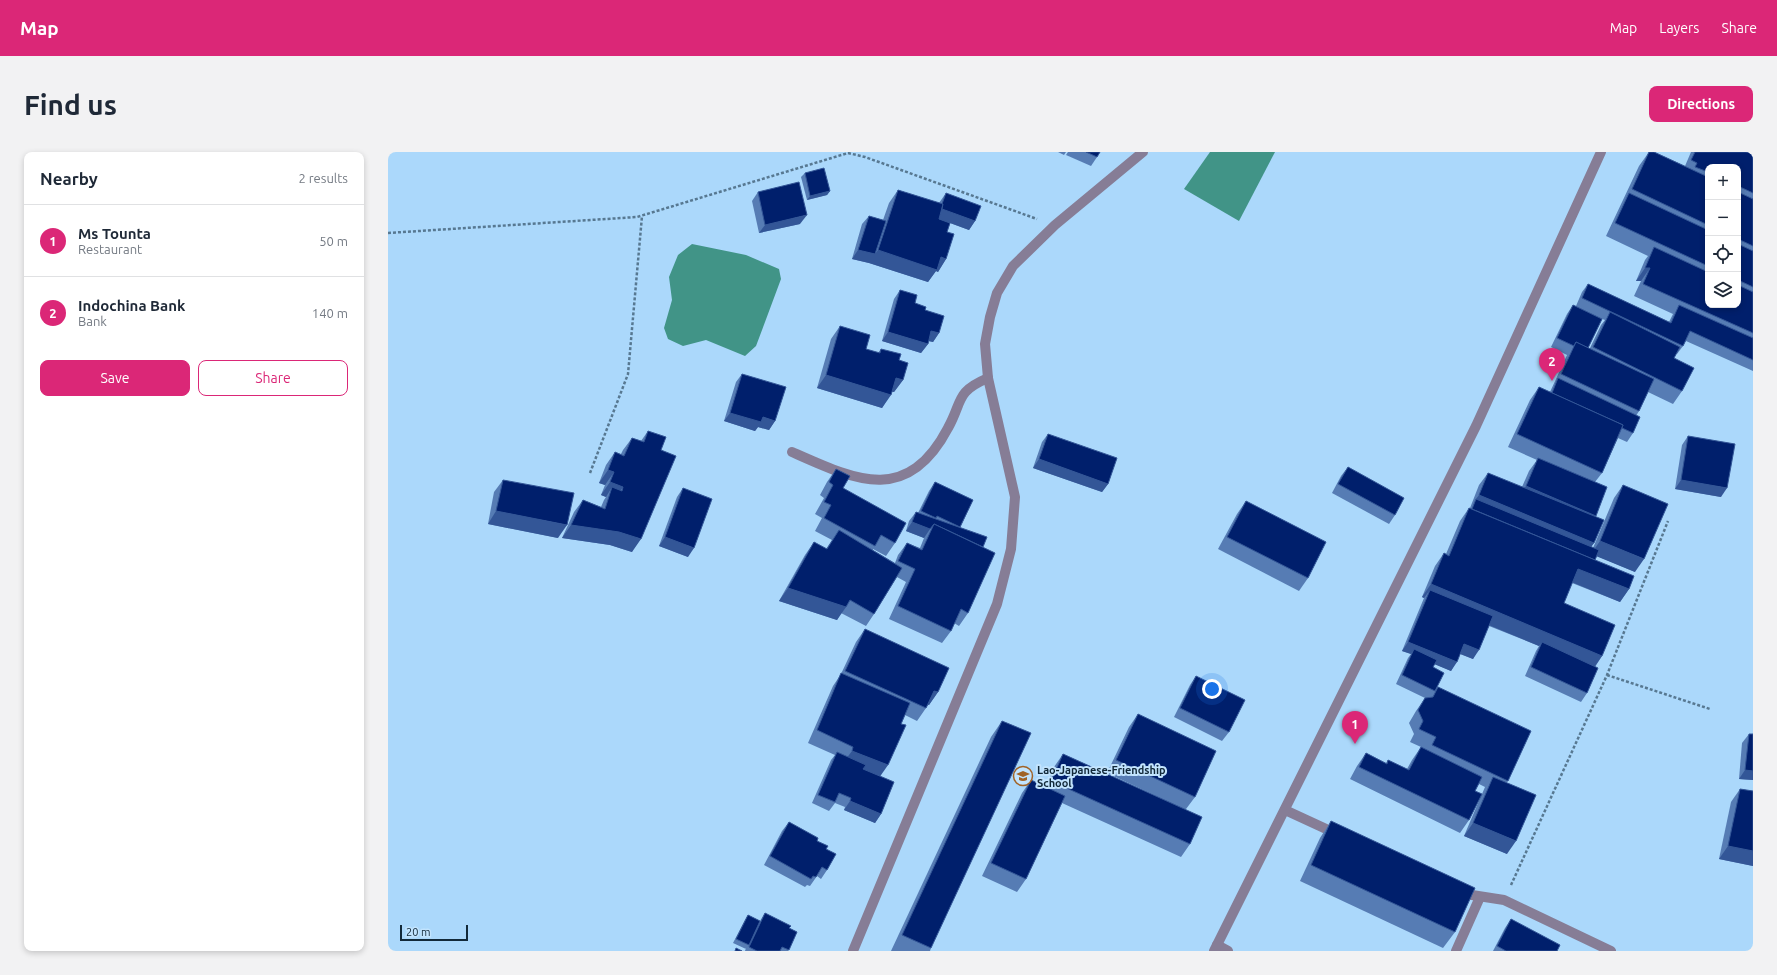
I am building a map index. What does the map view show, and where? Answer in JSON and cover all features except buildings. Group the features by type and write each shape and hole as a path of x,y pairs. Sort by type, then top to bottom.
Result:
{"street":[{"path":"853,951 996,604 1012,549 1015,497 988,378 985,344 990,317 997,293 1013,266 1055,225 1143,152"},
{"path":"1228,951 1215,948 1286,810 1476,426 1601,152"},
{"path":"792,452 839,472 858,478 878,481 894,478 912,471 935,450 949,428 962,396 972,385 988,378"},
{"path":"1286,810 1349,840"},
{"path":"1447,887 1461,894 1504,900 1611,951"},
{"path":"1456,951 1480,897"}],"path":[{"path":"388,233 637,218 848,153 865,157 1055,225"},
{"path":"590,473 628,374 642,216"},
{"path":"1504,900 1607,675 1668,521"},
{"path":"1607,675 1710,709"}],"shaded area":[{"path":"1210,152 1275,152 1239,221 1184,189"},
{"path":"692,244 746,255 779,269 781,279 756,346 745,356 706,340 683,346 668,339 664,328 672,300 669,277 678,255"}],"place":[{"name":"Indochina Bank","path":"1552,381"},
{"name":"Ms Tounta","path":"1355,744"},
{"name":"Lao-Japanese-Friendship School","path":"1023,776"}]}
